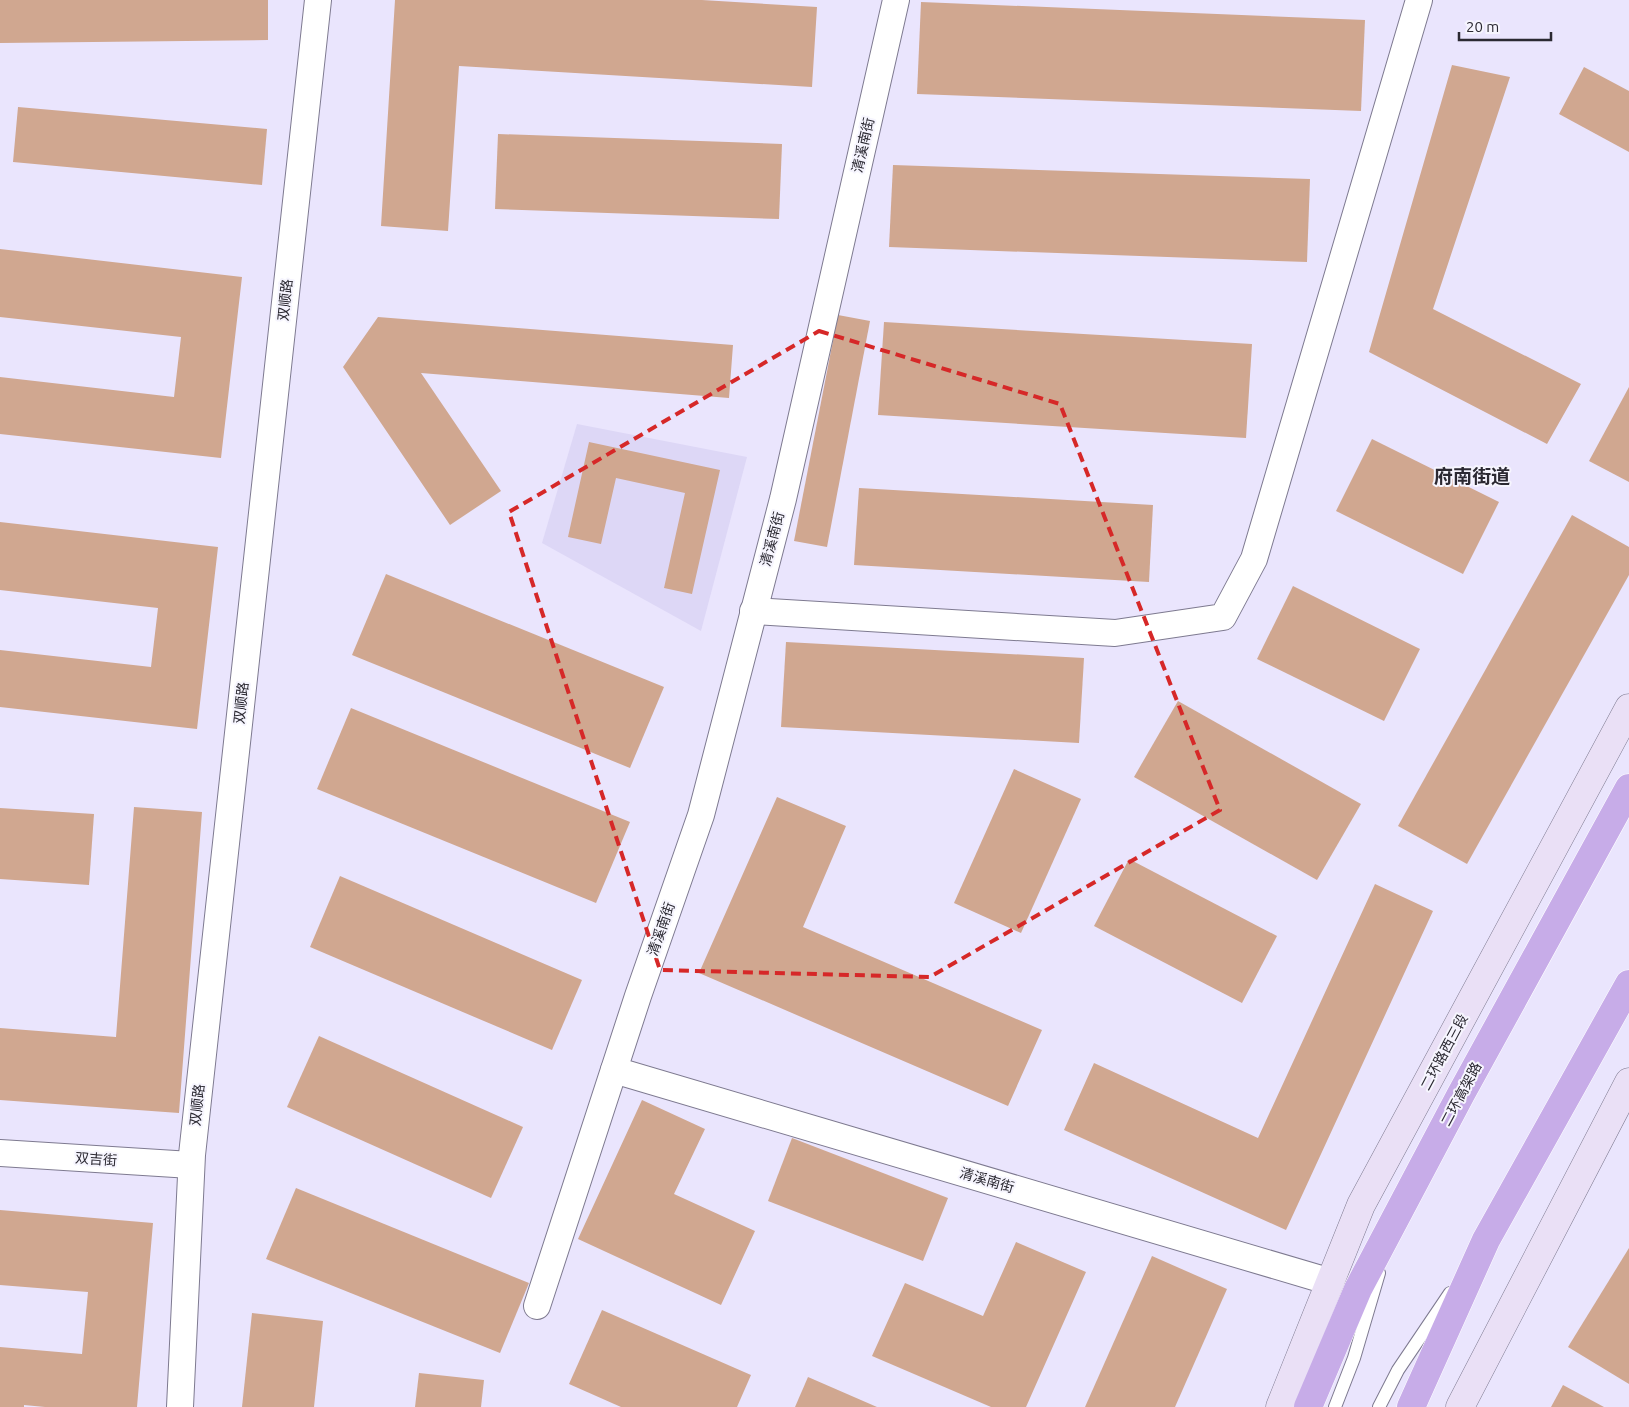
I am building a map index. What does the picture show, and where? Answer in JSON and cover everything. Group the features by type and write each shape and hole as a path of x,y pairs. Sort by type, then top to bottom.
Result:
{"highway":[{"name":"二环高架路","path":"1308,1407 1358,1289 1461,1094 1629,788"},
{"path":"1411,1407 1486,1240 1629,984"}],"main road":[{"name":"二环路西三段","path":"1280,1407 1362,1205 1629,708"},
{"path":"1460,1407 1629,1082"}],"street":[{"name":"双顺路","path":"180,1407 191,1165 318,0"},
{"name":"清溪南街","path":"537,1306 638,996 701,815 785,490 896,0"},
{"path":"753,611 1115,633 1223,617 1254,559 1419,0"},
{"name":"清溪南街","path":"614,1070 1331,1282"},
{"name":"双吉街","path":"0,1153 191,1165"}],"lane":[{"path":"1335,1407 1354,1358 1394,1220"},
{"path":"1378,1407 1398,1370 1486,1240"}],"highlighted area":[{"path":"819,331 1060,404 1220,810 930,977 660,970 509,512"}],"shaded area":[{"path":"577,424 747,457 701,631 542,543"}],"building":[{"path":"0,0 268,0 268,40 0,43"},
{"path":"395,0 702,0 817,7 812,87 459,66 448,231 381,226"},
{"path":"921,2 1365,20 1361,111 917,94"},
{"path":"1452,65 1510,77 1433,309 1581,384 1547,444 1369,352"},
{"path":"1584,67 1629,91 1629,152 1559,114"},
{"path":"18,107 267,129 262,185 13,162"},
{"path":"498,134 782,144 779,219 495,209"},
{"path":"893,165 1310,179 1307,262 889,247"},
{"path":"0,249 242,277 221,458 0,434 0,377 174,397 181,337 0,317"},
{"path":"838,315 870,321 827,547 794,541"},
{"path":"378,317 733,345 729,398 421,373 501,491 450,525 343,367"},
{"path":"884,322 1252,344 1246,438 878,415"},
{"path":"1629,387 1629,482 1589,461"},
{"path":"1372,439 1499,502 1463,574 1336,511"},
{"path":"589,442 720,470 692,594 664,588 685,493 616,478 601,544 568,537"},
{"path":"859,488 1153,505 1149,582 854,565"},
{"path":"1572,515 1629,547 1629,575 1467,864 1398,826"},
{"path":"0,522 218,547 197,729 0,707 0,650 151,667 158,608 0,590"},
{"path":"386,574 664,687 630,768 352,655"},
{"path":"1293,586 1420,649 1384,721 1257,659"},
{"path":"786,642 1084,658 1079,743 781,727"},
{"path":"1178,701 1361,804 1317,880 1134,777"},
{"path":"351,708 630,822 596,903 317,789"},
{"path":"1014,769 1081,799 1021,933 954,903"},
{"path":"777,797 846,826 803,927 1042,1030 1008,1106 699,973"},
{"path":"134,807 202,812 179,1113 0,1100 0,1028 116,1037"},
{"path":"0,808 94,814 89,885 0,879"},
{"path":"1129,859 1277,936 1242,1003 1094,926"},
{"path":"340,876 582,980 552,1050 310,947"},
{"path":"1375,884 1433,911 1286,1230 1064,1130 1094,1063 1258,1138"},
{"path":"319,1036 523,1127 491,1198 287,1107"},
{"path":"642,1100 705,1129 674,1194 755,1231 721,1305 578,1239"},
{"path":"792,1138 948,1198 923,1261 768,1201"},
{"path":"296,1188 529,1283 500,1353 266,1259"},
{"path":"0,1210 153,1223 137,1407 45,1407 24,1405 24,1407 0,1407 0,1347 82,1354 88,1292 0,1285"},
{"path":"1016,1242 1086,1272 1026,1407 991,1407 872,1356 905,1283 983,1316"},
{"path":"1629,1248 1629,1384 1568,1347"},
{"path":"1152,1256 1227,1289 1175,1407 1085,1407"},
{"path":"602,1310 751,1375 737,1407 621,1407 569,1384"},
{"path":"252,1313 323,1321 314,1407 242,1407"},
{"path":"419,1373 484,1380 481,1407 415,1407"},
{"path":"808,1377 877,1407 795,1407"},
{"path":"1563,1385 1604,1407 1551,1407"}],"district":[{"name":"府南街道","path":"1472,476"}]}
